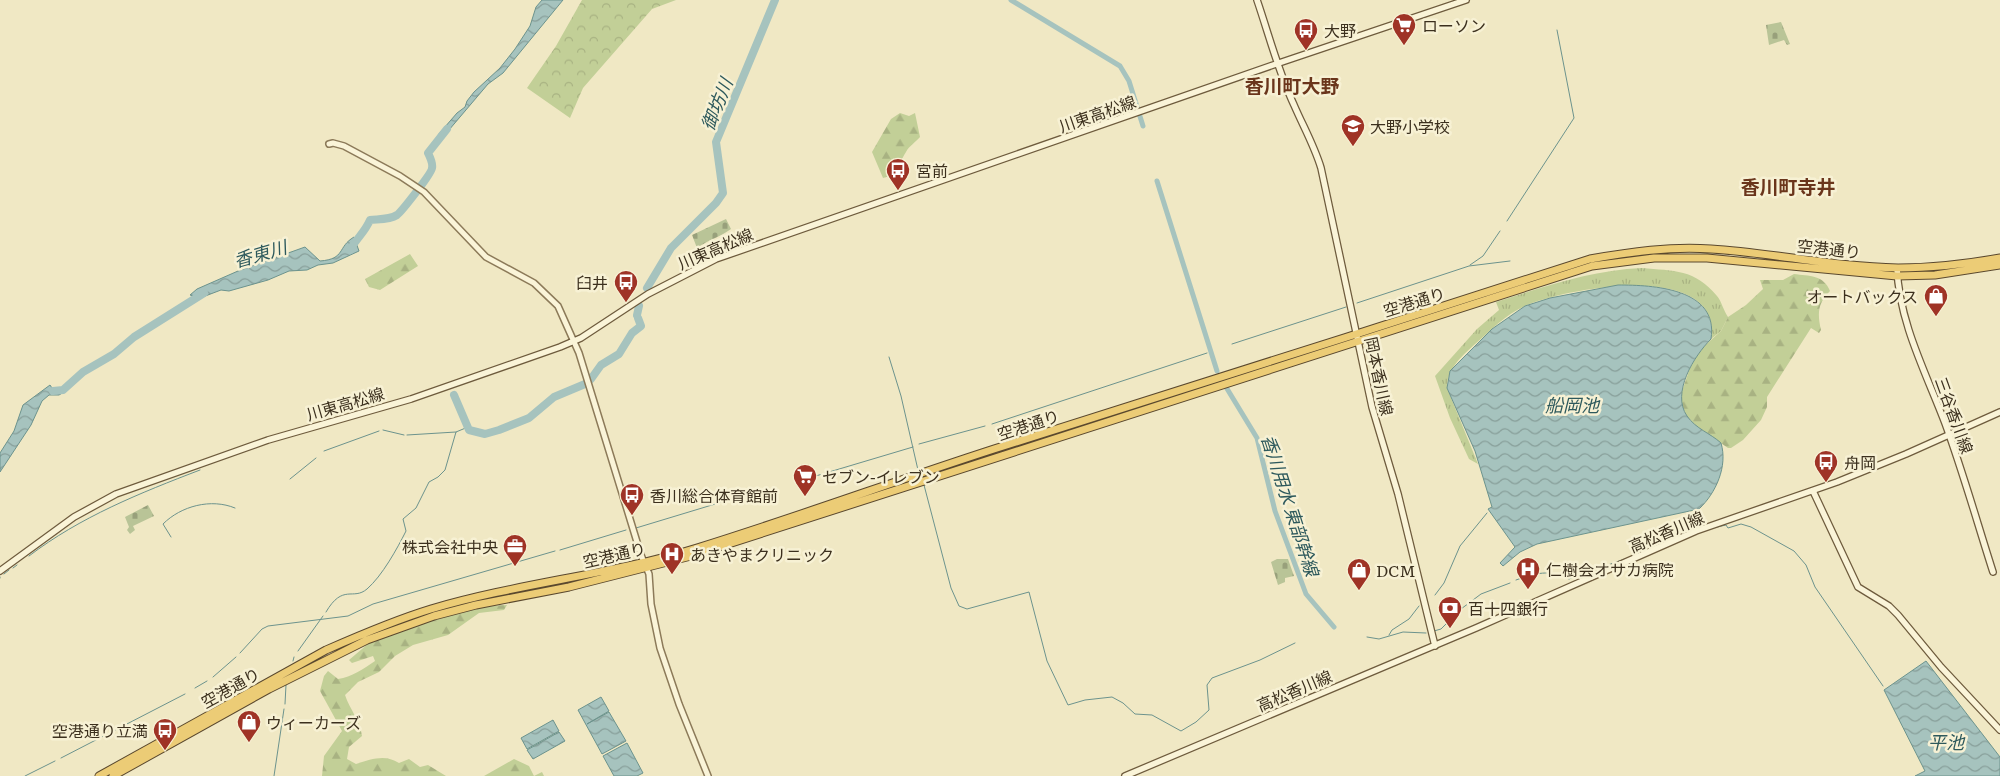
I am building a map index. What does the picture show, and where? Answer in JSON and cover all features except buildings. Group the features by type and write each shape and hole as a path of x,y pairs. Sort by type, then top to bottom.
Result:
{"highway":[{"name":"空港通り","path":"113,776 269,690 367,640 468,607 569,587 784,528 1590,259 1654,250 1710,249 1852,265 1897,268 1934,267 2000,258"},
{"name":"空港通り","path":"1358,336 1592,266 1622,261 1677,257 1707,258 1898,276 1955,273 2000,265"},
{"name":"空港通り","path":"99,776 291,669 364,633 432,609 524,586 645,565"}],"main road":[{"name":"岡本香川線","path":"1257,0 1294,105 1313,144 1322,168 1375,419 1398,494 1435,646"},
{"name":"川東高松線","path":"0,571 74,517 116,494 268,440 411,399 574,341 648,294 716,260 1279,63 1466,0"},
{"name":"三谷香川線","path":"1897,268 1909,330 1949,435 1993,572"},
{"name":"高松香川線","path":"1125,776 1435,646 1696,531 1812,491 2000,412"},
{"path":"1812,491 1858,587 1889,606 1898,615 1941,668 2000,730"}],"street":[{"path":"328,144 338,143 400,176 431,199 486,257 534,283 546,293 564,318 574,341 649,574 653,617 660,648 679,704 708,776"}],"green space":[{"path":"582,0 676,0 652,9 583,88 570,118 527,88 556,46"},
{"path":"1781,22 1790,44 1787,45 1784,40 1769,45 1766,25"},
{"path":"900,113 909,116 915,113 920,137 907,150 898,168 892,174 883,178 872,152 891,119"},
{"path":"726,219 731,229 697,248 692,235"},
{"path":"410,254 418,266 380,290 369,287 365,279"},
{"path":"1642,268 1683,273 1692,276 1709,287 1719,298 1728,317 1721,331 1711,339 1708,314 1692,298 1668,289 1637,286 1604,287 1572,292 1518,309 1498,323 1464,354 1449,375 1447,388 1478,464 1469,459 1450,418 1435,376 1477,329 1499,310 1496,302 1586,276 1623,269"},
{"path":"1794,274 1820,279 1830,291 1821,304 1819,318 1821,330 1819,333 1811,328 1767,397 1767,407 1761,420 1743,440 1728,448 1696,426 1686,415 1681,402 1682,391 1690,368 1701,349 1721,331 1728,317 1746,305 1763,289 1760,280 1783,280"},
{"path":"148,505 154,516 133,526 135,530 130,534 127,530 129,527 125,517"},
{"path":"1277,559 1288,559 1294,576 1285,578 1285,582 1278,585 1271,562"},
{"path":"507,605 504,610 479,613 448,635 413,645 395,656 379,672 358,682 345,695 362,736 349,747 347,759 356,764 378,758 394,760 399,763 409,759 420,767 428,765 446,776 322,776 324,756 342,731 320,691 324,676 328,671 338,679 357,672 375,661 373,656 352,663 349,660 369,643 406,627 480,606"},
{"path":"514,759 529,766 534,776 484,776"},
{"path":"542,772 544,776 534,776"}],"water":[{"path":"542,0 563,0 503,73 488,84 443,137 438,135 457,113 465,107 474,92 500,68 515,49 530,26 536,7"},
{"path":"354,237 359,251 333,263 318,265 307,270 289,271 268,280 229,291 221,290 200,298 190,295 197,289 238,271 305,247 320,261 334,258"},
{"name":"船岡池","path":"1618,285 1648,286 1681,293 1705,309 1711,322 1711,339 1698,355 1687,375 1682,397 1683,407 1687,416 1699,428 1721,443 1723,461 1719,479 1711,495 1699,509 1537,544 1520,552 1503,566 1500,563 1515,547 1488,509 1492,507 1475,451 1447,388 1450,371 1492,329 1525,306 1550,298"},
{"path":"50,385 54,391 62,389 64,392 59,395 49,395 42,401 31,425 0,472 0,453 14,431 23,405"},
{"name":"平池","path":"1926,661 2000,757 2000,776 1915,776 1925,771 1884,690"},
{"path":"601,697 609,711 587,724 609,712 626,741 602,754 578,710"},
{"path":"553,720 559,731 527,749 521,738"},
{"path":"559,732 565,741 533,759 527,750"},
{"path":"627,743 643,773 637,776 614,776 603,756"}],"waterway":[{"name":"御坊川","path":"647,288 671,248 716,203 723,193 716,142 775,0"},
{"name":"香川用水 東部幹線","path":"1011,0 1120,66 1129,81 1143,126"},
{"path":"1507,221 1574,118 1557,30"},
{"name":"香東川","path":"350,250 370,220 394,217 410,200 431,171 432,163 428,153 447,129"},
{"name":"香川用水 東部幹線","path":"1157,181 1217,371"},
{"path":"1470,265 1483,256 1500,231"},
{"path":"1357,303 1469,266 1510,261"},
{"name":"香東川","path":"53,391 63,390 83,372 114,354 134,337 204,293"},
{"name":"御坊川","path":"637,315 639,306"},
{"path":"1232,344 1346,307"},
{"name":"御坊川","path":"591,379 601,365 619,354 632,333 641,326 638,318"},
{"path":"992,424 1207,353"},
{"path":"889,357 901,396 918,470"},
{"name":"御坊川","path":"454,395 469,430 485,434 529,418 554,397 585,384"},
{"name":"香川用水 東部幹線","path":"1226,387 1257,438 1275,511 1306,594 1334,627"},
{"path":"919,444 985,426"},
{"path":"326,612 332,603 343,595 357,594 367,589 384,570 406,531 403,519 416,508 429,482 445,470 456,432 468,427"},
{"path":"383,430 404,435"},
{"path":"324,451 379,431"},
{"path":"407,435 456,432"},
{"path":"809,478 913,447"},
{"path":"290,479 316,458"},
{"path":"29,556 69,529 111,507 200,470"},
{"path":"924,485 951,588 959,606 967,609 1029,592 1047,661 1068,705 1085,700 1112,697 1123,703 1135,714 1152,715 1181,731 1196,722 1209,710 1207,685 1212,678 1260,660 1295,643"},
{"path":"636,528 745,495"},
{"path":"171,537 163,524 178,512 206,504 226,505 235,508"},
{"path":"1435,595 1444,583 1460,546 1487,513"},
{"path":"1717,527 1726,525 1728,528 1741,524 1751,527 1794,551 1806,565 1815,587 1883,686"},
{"path":"1644,551 1657,534 1683,527 1694,527"},
{"path":"560,550 626,530"},
{"path":"240,653 262,629 268,626 348,616 373,604 555,551"},
{"path":"1516,580 1542,573 1555,574 1569,579 1633,556"},
{"path":"13,568 17,565"},
{"path":"4,574 9,570"},
{"path":"1457,612 1481,594 1510,583"},
{"path":"1389,635 1392,630 1409,619 1419,606"},
{"path":"298,651 323,616"},
{"path":"1434,631 1441,629 1454,616"},
{"path":"1367,637 1379,639 1403,632 1426,633"},
{"path":"213,677 236,657"},
{"path":"293,661 294,657"},
{"path":"195,688 207,681"},
{"path":"285,704 286,685"},
{"path":"61,758 185,694"},
{"path":"274,776 284,709"},
{"path":"25,776 55,761"}],"place":[{"name":"ローソン","path":"1404,46"},
{"name":"大野","path":"1306,51"},
{"name":"大野小学校","path":"1353,147"},
{"name":"宮前","path":"898,191"},
{"name":"臼井","path":"626,303"},
{"name":"オートバックス","path":"1936,317"},
{"name":"舟岡","path":"1826,483"},
{"name":"セブン-イレブン","path":"805,497"},
{"name":"香川総合体育館前","path":"632,516"},
{"name":"株式会社中央","path":"515,567"},
{"name":"あきやまクリニック","path":"672,575"},
{"name":"仁樹会オサカ病院","path":"1528,590"},
{"name":"DCM","path":"1359,591"},
{"name":"百十四銀行","path":"1450,629"},
{"name":"ウィーカーズ","path":"249,743"},
{"name":"空港通り立満","path":"165,751"}],"district":[{"name":"香川町大野","path":"1292,85"},
{"name":"香川町寺井","path":"1788,186"}]}
